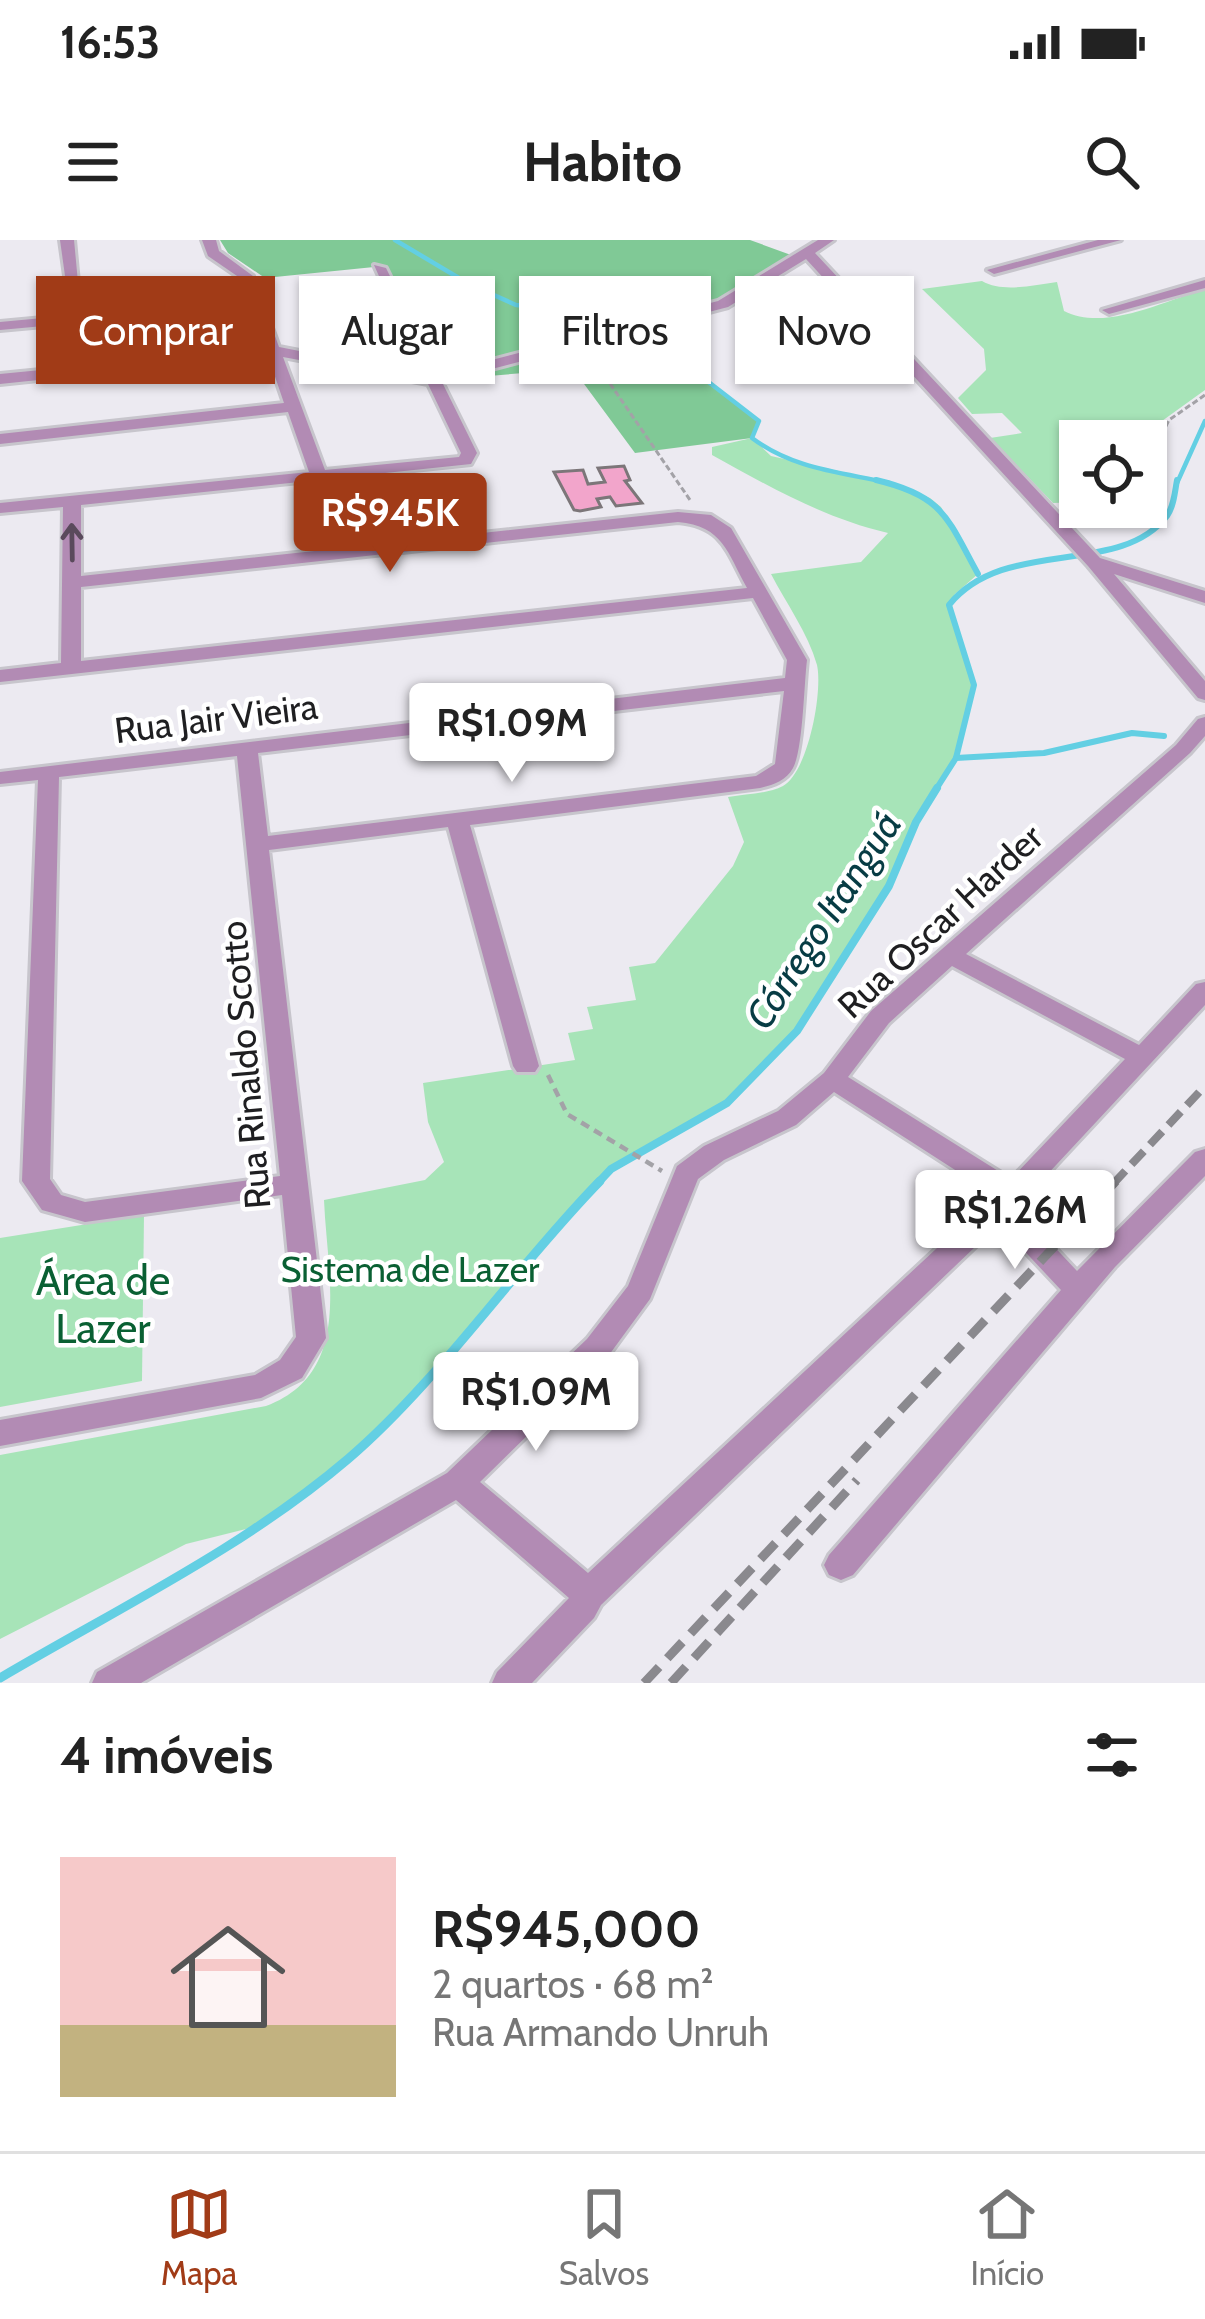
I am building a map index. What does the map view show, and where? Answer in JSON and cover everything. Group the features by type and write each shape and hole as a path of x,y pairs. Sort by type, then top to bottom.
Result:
{"street":[{"path":"67,240 72,276"},
{"path":"209,240 213,253 246,276"},
{"path":"711,306 742,296 827,240"},
{"path":"994,270 1114,240"},
{"path":"808,254 1061,526 1205,694"},
{"path":"379,268 383,276"},
{"path":"1109,310 1205,284"},
{"path":"0,326 36,323"},
{"path":"276,351 320,477"},
{"path":"0,380 276,351 299,356"},
{"path":"0,508 450,464 470,457 439,384"},
{"path":"0,439 294,407"},
{"path":"71,668 72,502"},
{"path":"73,582 678,518 705,519 725,532 797,660 785,765 776,776 458,822 260,844"},
{"path":"1092,561 1205,598"},
{"path":"1133,606 1129,590 1144,584 1167,585"},
{"path":"0,676 759,592"},
{"name":"Rua Jair Vieira","path":"0,778 797,682"},
{"name":"Rua Oscar Harder","path":"109,1683 458,1483 598,1347 640,1291 687,1173 714,1153 787,1118 832,1079 880,1017 1184,749 1205,723"},
{"name":"Rua Rinaldo Scotto","path":"0,1433 261,1386 291,1369 311,1337 247,748"},
{"path":"49,772 36,1181 52,1203 85,1212 291,1184"},
{"path":"458,822 526,1066"},
{"path":"952,956 1140,1056"},
{"path":"509,1683 589,1594 1006,1200 1205,990"},
{"path":"832,1079 1006,1200 1055,1269 1079,1288"},
{"path":"841,1565 1079,1288 1205,1159"},
{"path":"458,1483 589,1594"}],"path":[{"path":"611,384 705,519"},
{"path":"1167,424 1205,395"},
{"path":"526,1066 551,1077 567,1114 652,1167"}],"green space":[{"path":"220,240 750,240 791,255 758,276 735,276 735,291 711,301 711,276 519,276 519,353 495,358 495,276 389,276 384,266 262,276 228,253"},
{"path":"982,281 1009,287 1057,282 1064,311 1098,318 1134,312 1205,289 1205,390 1163,420 1059,420 1059,503 1053,503 990,438 1022,433 1002,413 972,414 958,398 986,370 984,349 922,289"},
{"path":"519,363 519,373 495,375 495,369"},
{"path":"584,384 711,384 759,421 752,438 635,453"},
{"name":"Sistema de Lazer","path":"752,438 771,456 892,483 930,498 941,507 978,574 949,605 974,685 956,758 916,822 889,886 797,1031 727,1103 611,1169 546,1236 397,1411 348,1459 258,1526 186,1544 0,1639 0,1455 266,1406 294,1391 313,1371 329,1319 324,1200 425,1180 444,1162 428,1122 423,1083 575,1060 568,1033 593,1029 587,1007 636,1000 629,967 655,963 733,866 744,842 728,797 770,791 792,778 812,730 817,665 771,574 861,562 888,533 819,510 712,455 712,447"},
{"name":"Área de Lazer","path":"144,1215 142,1381 0,1407 0,1238"}],"building":[{"path":"624,466 630,480 625,481 642,503 616,506 610,497 597,499 601,507 574,510 554,472 583,470 588,484 605,482 598,468"}],"waterway":[{"path":"395,240 469,284 516,305 596,313 706,380 759,421 752,438 768,448 818,468 881,481"},
{"name":"Córrego Itanguá","path":"1177,483 1205,421"},
{"path":"876,480 881,481"},
{"name":"Córrego Itanguá","path":"956,758 974,685 949,605 972,584 1000,571 1121,546 1146,535 1167,516 1177,480"},
{"path":"881,481 889,483"},
{"path":"881,481 916,494 941,512 978,574"},
{"path":"956,758 1044,753 1132,733 1164,736"},
{"name":"Córrego Itanguá","path":"935,791 956,758"},
{"name":"Córrego Itanguá","path":"597,1184 611,1169 727,1103 797,1031 889,886 916,822 937,788"},
{"name":"Córrego Itanguá","path":"0,1678 223,1549 348,1459 445,1360 600,1181"}],"railway":[{"path":"1113,1184 1205,1086"},
{"path":"644,1683 1116,1181"},
{"path":"671,1683 857,1480"}]}
